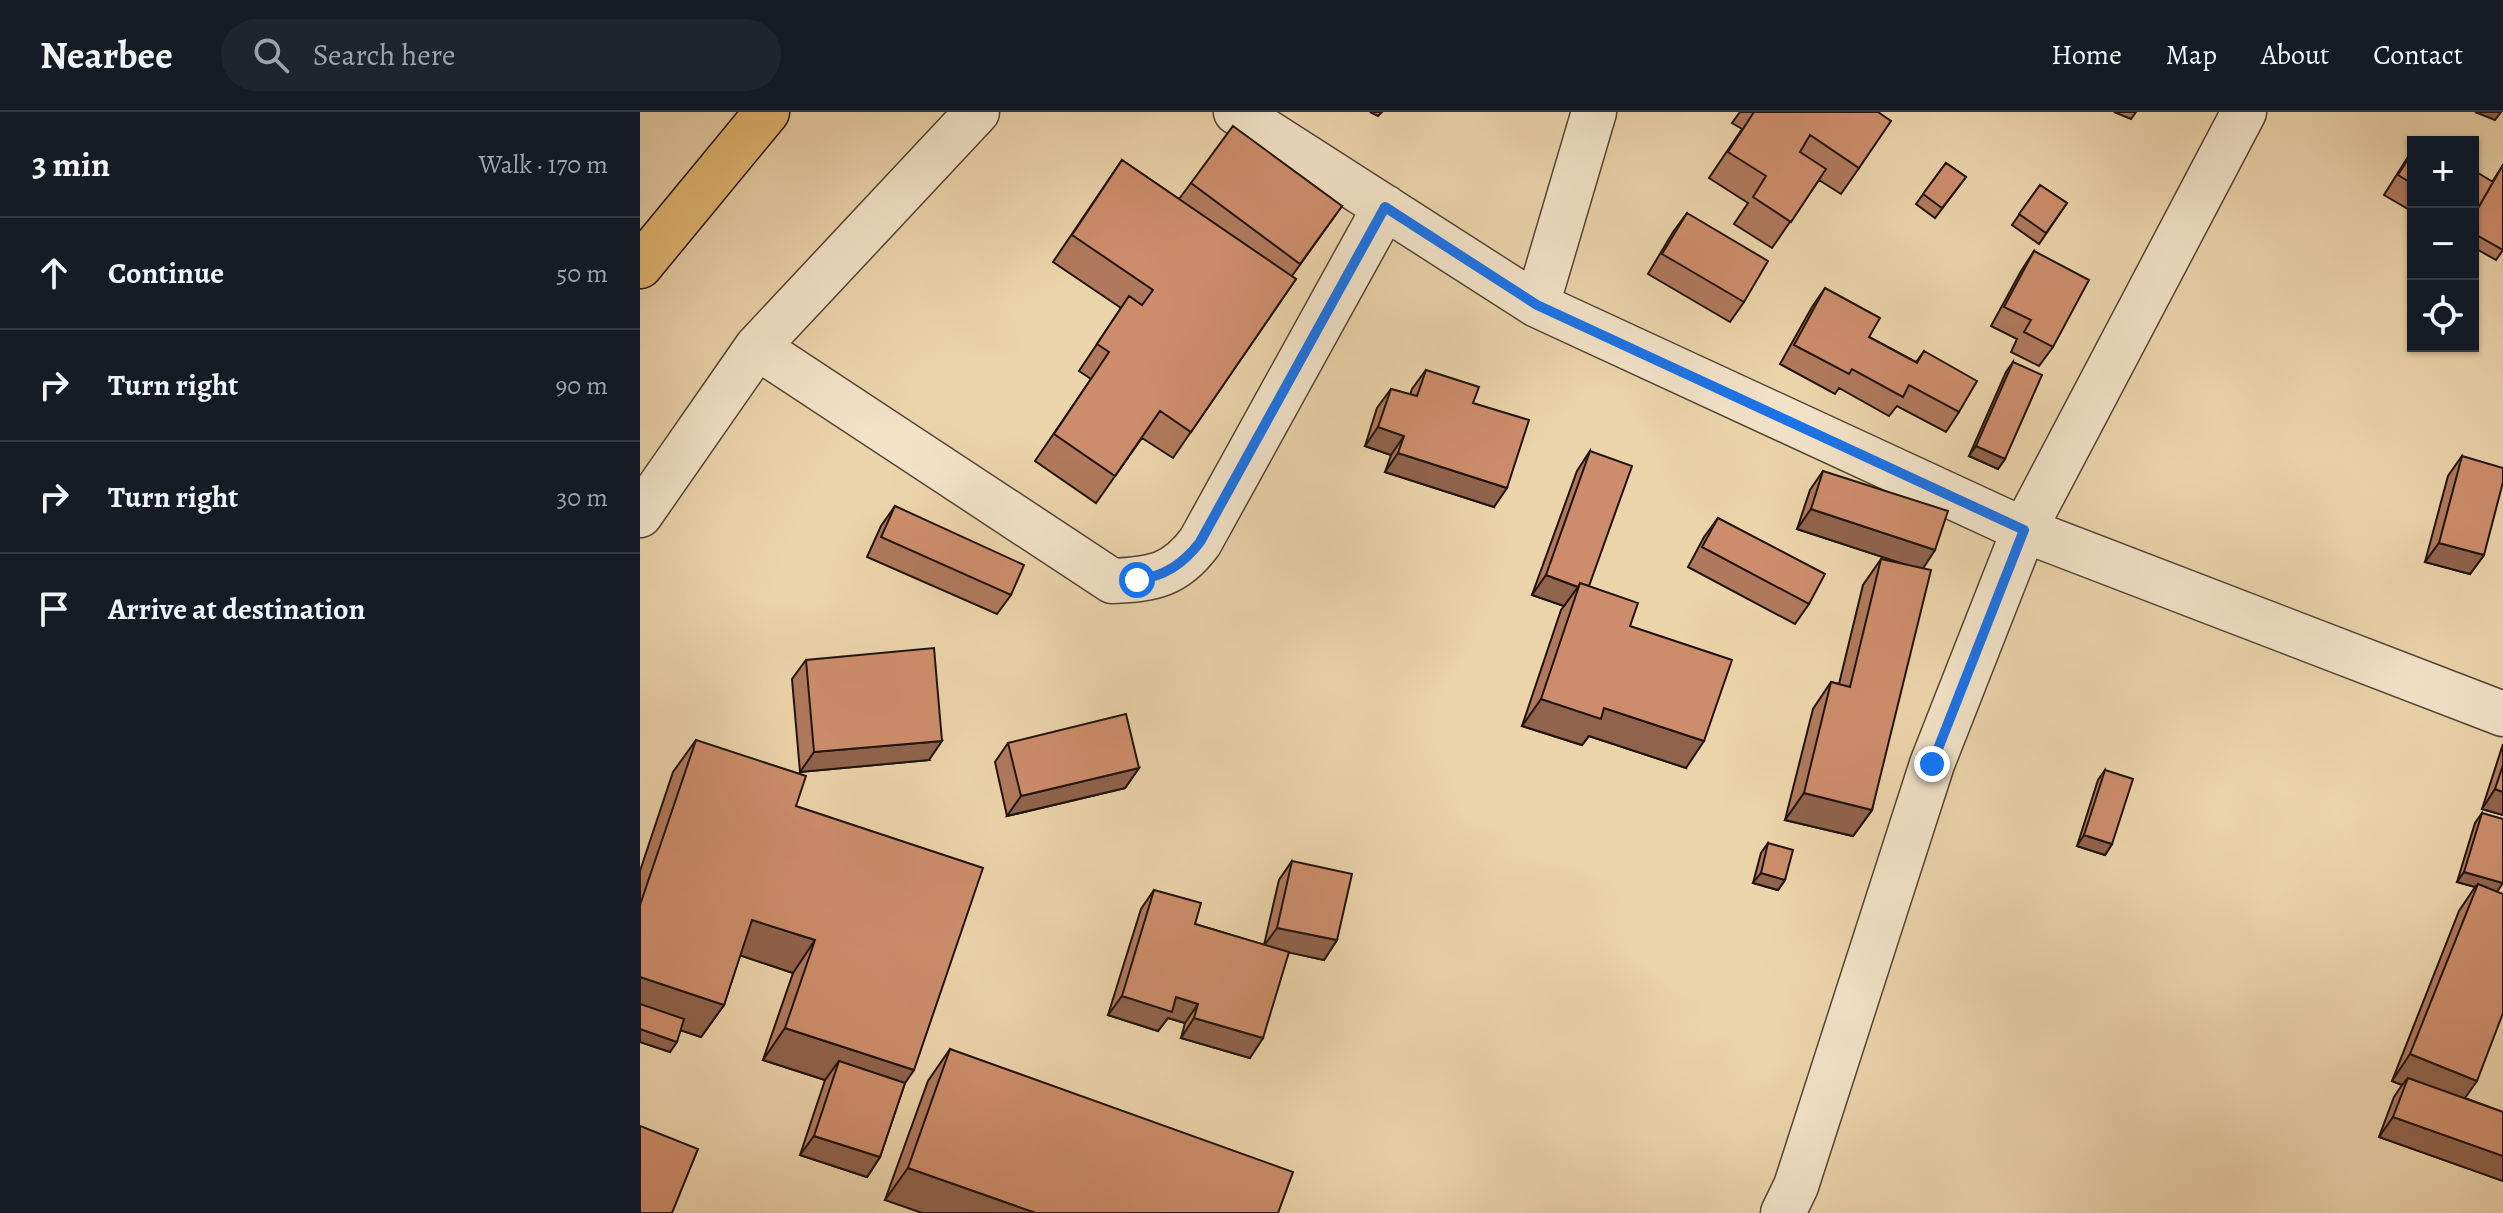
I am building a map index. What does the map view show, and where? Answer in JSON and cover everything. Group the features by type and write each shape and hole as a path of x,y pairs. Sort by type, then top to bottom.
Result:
{"main road":[{"path":"640,266 767,112"}],"street":[{"path":"640,515 757,347 977,112"},
{"path":"1236,112 1537,305 2024,530 2503,714"},
{"path":"1537,305 1594,112"},
{"path":"1783,1213 1796,1186 1932,764 2024,530 2244,112"},
{"path":"757,347 1112,581 1152,578 1178,565 1200,542 1385,207"}],"building":[{"path":"1754,112 1878,112 1891,121 1859,168 1810,135 1800,152 1826,169 1791,222 1753,197 1766,176 1728,152"},
{"path":"1233,126 1342,206 1300,264 1191,183"},
{"path":"1122,160 1296,279 1191,432 1160,411 1115,476 1054,434 1109,352 1097,344 1129,296 1142,305 1153,290 1072,235"},
{"path":"2407,161 2407,180 2398,175"},
{"path":"1946,163 1966,177 1942,208 1923,194"},
{"path":"2503,165 2503,250 2479,236 2479,207"},
{"path":"2479,174 2493,182 2479,206"},
{"path":"2040,185 2067,203 2046,233 2019,214"},
{"path":"1687,213 1768,261 1744,302 1662,254"},
{"path":"2034,251 2089,280 2053,347 2024,332 2031,320 2004,307"},
{"path":"1825,288 1880,318 1869,337 1917,363 1924,351 1977,381 1959,412 1909,385 1903,397 1852,369 1849,374 1794,345"},
{"path":"2013,362 2042,375 2005,459 1976,446"},
{"path":"1426,370 1479,387 1473,403 1529,420 1507,488 1398,453 1404,436 1378,427 1391,389 1417,396"},
{"path":"1590,451 1632,466 1589,586 1580,583 1578,587 1546,575"},
{"path":"2462,456 2503,468 2503,482 2484,555 2439,543"},
{"path":"1823,471 1948,511 1935,550 1811,509"},
{"path":"895,506 1024,565 1011,595 881,537"},
{"path":"1718,518 1825,574 1809,604 1702,547"},
{"path":"1881,559 1931,570 1872,810 1804,793 1831,682 1850,687"},
{"path":"1580,583 1638,603 1630,626 1732,660 1704,741 1604,708 1601,719 1541,699"},
{"path":"934,648 942,741 814,752 806,660"},
{"path":"1126,714 1139,768 1021,796 1008,743"},
{"path":"696,740 806,776 796,806 983,868 914,1070 785,1028 815,940 752,920 724,1005 640,977 640,905"},
{"path":"2503,765 2503,792 2495,789"},
{"path":"2105,770 2133,779 2112,844 2084,835"},
{"path":"2482,813 2503,819 2503,883 2464,872"},
{"path":"1768,843 1793,850 1785,880 1761,873"},
{"path":"1292,861 1352,874 1337,940 1277,928"},
{"path":"2478,884 2503,894 2503,1013 2477,1081 2410,1054"},
{"path":"1154,890 1201,903 1195,924 1289,952 1263,1038 1194,1018 1198,1004 1176,997 1172,1012 1122,996"},
{"path":"640,1004 684,1019 677,1042 640,1029"},
{"path":"950,1049 1293,1172 1278,1213 1036,1213 908,1168"},
{"path":"839,1061 905,1083 880,1157 814,1136"},
{"path":"2408,1078 2503,1112 2503,1156 2393,1117"},
{"path":"640,1126 698,1149 672,1213 640,1213"}],"route":[{"path":"1137,580 1165,573 1189,556 1200,542 1385,207 1537,305 2024,530 1932,764"}]}
